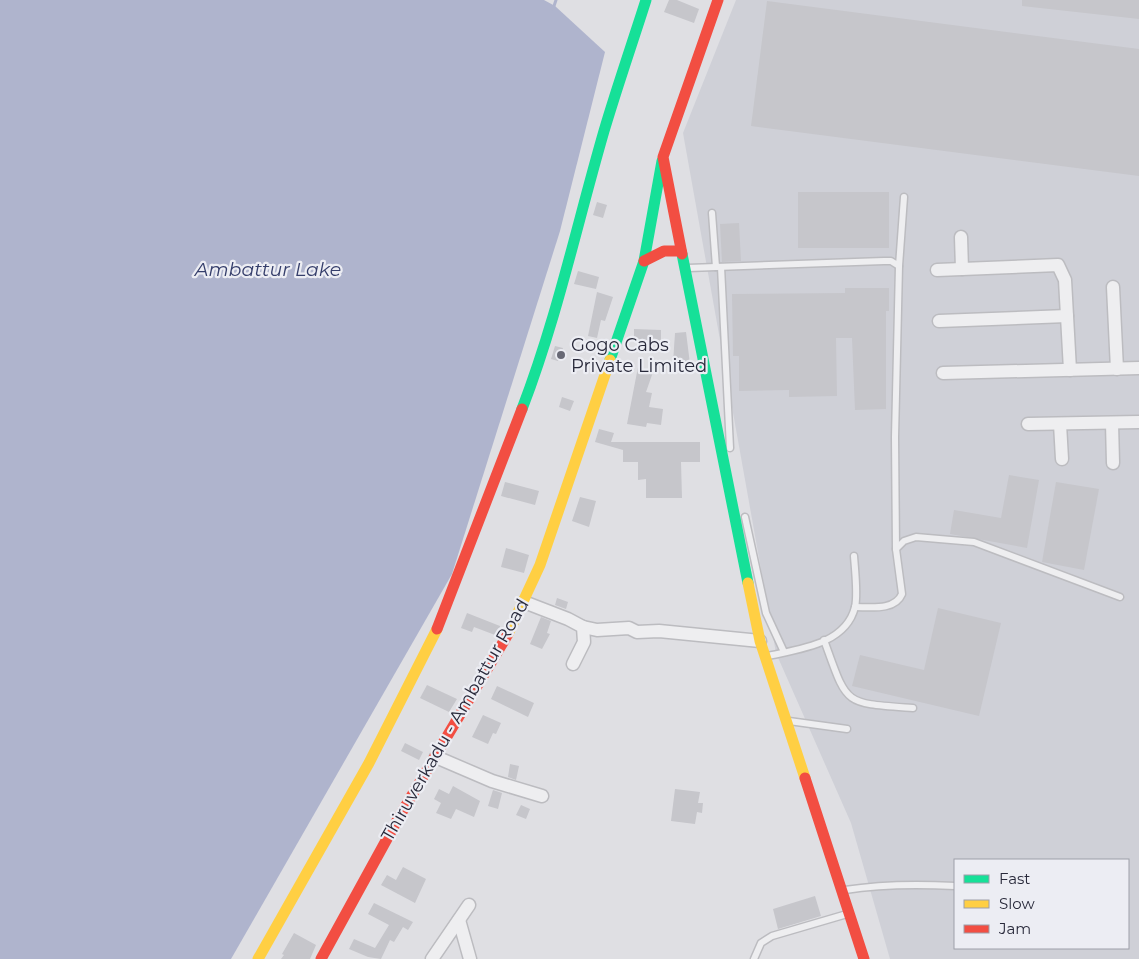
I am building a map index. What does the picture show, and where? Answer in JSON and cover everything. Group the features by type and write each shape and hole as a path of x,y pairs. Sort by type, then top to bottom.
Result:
{"main road":[{"path":"258,959 369,763 435,634 536,372 573,251 604,132 646,0"},
{"name":"Thiruverkadu - Ambattur Road","path":"321,959 399,817 494,661 524,602 540,565 644,261 663,157 718,0"},
{"path":"663,157 760,641 864,959"},
{"path":"644,261 664,251 681,251"}],"street":[{"path":"961,237 962,269"},
{"path":"937,270 1058,265 1065,280 1070,370"},
{"path":"1113,287 1117,369"},
{"path":"939,321 1067,316"},
{"path":"943,373 1139,368"},
{"path":"1028,424 1139,422"},
{"path":"1112,423 1113,463"},
{"path":"1060,424 1062,459"},
{"path":"524,602 568,619 583,627 597,630 629,628 637,632 659,631 760,641"},
{"path":"573,664 584,642 583,627"},
{"path":"436,757 492,781 542,796"},
{"path":"432,959 469,905"},
{"path":"459,920 470,959"}],"lane":[{"path":"855,607 890,605 900,600 902,594 896,548 894,437 899,266 904,197"},
{"path":"712,213 718,267 732,458"},
{"path":"685,268 884,261 891,261 899,266"},
{"path":"744,511 766,613 784,652"},
{"path":"896,548 904,542 916,538 974,542 1120,597"},
{"path":"765,657 824,640 841,633 855,607 854,556"},
{"path":"824,640 844,693 853,700 865,704 913,708"},
{"path":"786,720 847,730"},
{"path":"842,891 868,886 916,884 954,886"},
{"path":"754,959 762,942 772,936 849,914"}],"shaded area":[{"path":"736,0 1139,0 1139,959 890,959 851,823 776,653 683,133"}],"water":[{"name":"Ambattur Lake","path":"0,0 544,0 555,6 605,52 560,231 452,574 231,959 0,959"}],"building":[{"path":"669,0 677,0 699,9 694,23 664,12"},
{"path":"1022,0 1139,0 1139,19 1022,6"},
{"path":"767,1 1139,49 1139,176 751,126"},
{"path":"798,192 889,192 889,248 798,248"},
{"path":"597,202 607,205 603,218 593,215"},
{"path":"739,223 741,261 722,262 720,224"},
{"path":"578,271 599,277 596,289 574,284"},
{"path":"845,288 889,288 889,311 886,311 886,409 855,410 852,338 836,338 837,396 789,397 789,390 739,391 739,356 733,356 732,294 845,293"},
{"path":"597,292 613,297 605,321 601,320 597,338 588,336"},
{"path":"634,329 661,330 661,341 634,340"},
{"path":"686,332 690,364 673,363 675,333"},
{"path":"555,346 563,348 558,361 551,359"},
{"path":"638,367 653,372 646,392 652,393 649,407 663,409 661,425 647,423 646,427 627,424"},
{"path":"562,397 574,401 570,411 559,407"},
{"path":"599,429 614,433 611,442 700,442 700,462 681,462 682,498 646,498 646,479 638,480 638,462 623,462 623,450 595,442"},
{"path":"1009,475 1039,480 1027,548 950,534 954,510 1001,518"},
{"path":"505,482 539,491 535,505 501,496"},
{"path":"1056,482 1099,489 1084,570 1042,562"},
{"path":"580,497 596,501 589,527 572,521"},
{"path":"506,548 529,555 524,573 501,567"},
{"path":"557,598 568,602 566,609 555,605"},
{"path":"938,608 1001,623 979,716 852,686 860,655 924,670"},
{"path":"467,613 500,627 495,635 474,627 472,632 461,628"},
{"path":"541,617 551,621 547,633 550,634 542,649 530,644"},
{"path":"427,685 457,699 449,712 420,698"},
{"path":"497,686 534,703 528,717 491,699"},
{"path":"483,715 501,723 496,734 493,733 488,744 472,737"},
{"path":"405,743 423,752 419,760 401,751"},
{"path":"510,764 519,766 516,780 508,777"},
{"path":"453,786 480,801 474,817 456,809 451,819 436,813 441,803 434,799 439,789 449,794"},
{"path":"675,789 700,792 698,803 703,803 702,813 697,812 695,824 671,821"},
{"path":"493,790 502,793 498,809 488,806"},
{"path":"521,805 530,809 526,819 516,815"},
{"path":"403,867 426,879 415,903 381,885 387,875 396,880"},
{"path":"815,896 821,916 778,929 773,909"},
{"path":"374,903 413,922 408,930 403,927 394,942 390,940 381,959 368,957 349,949 354,939 375,948 389,925 368,914"},
{"path":"294,933 316,945 310,959 281,959"}],"waterway":[{"path":"553,9 556,0"}],"traffic: fast":[{"path":"522,409 546,340 604,131 646,0"},
{"path":"610,360 644,261 662,161"},
{"path":"682,254 748,583"}],"traffic: slow":[{"path":"508,634 540,565 610,360"},
{"path":"748,583 760,641 805,778"},
{"path":"258,959 369,763 437,629"}],"traffic: jam":[{"path":"682,254 663,157 718,0"},
{"path":"644,261 664,251 681,251"},
{"path":"437,629 522,409"},
{"path":"321,959 399,817 508,634"},
{"path":"805,778 864,959"}],"place":[{"name":"Gogo Cabs Private Limited","path":"561,355"}]}
